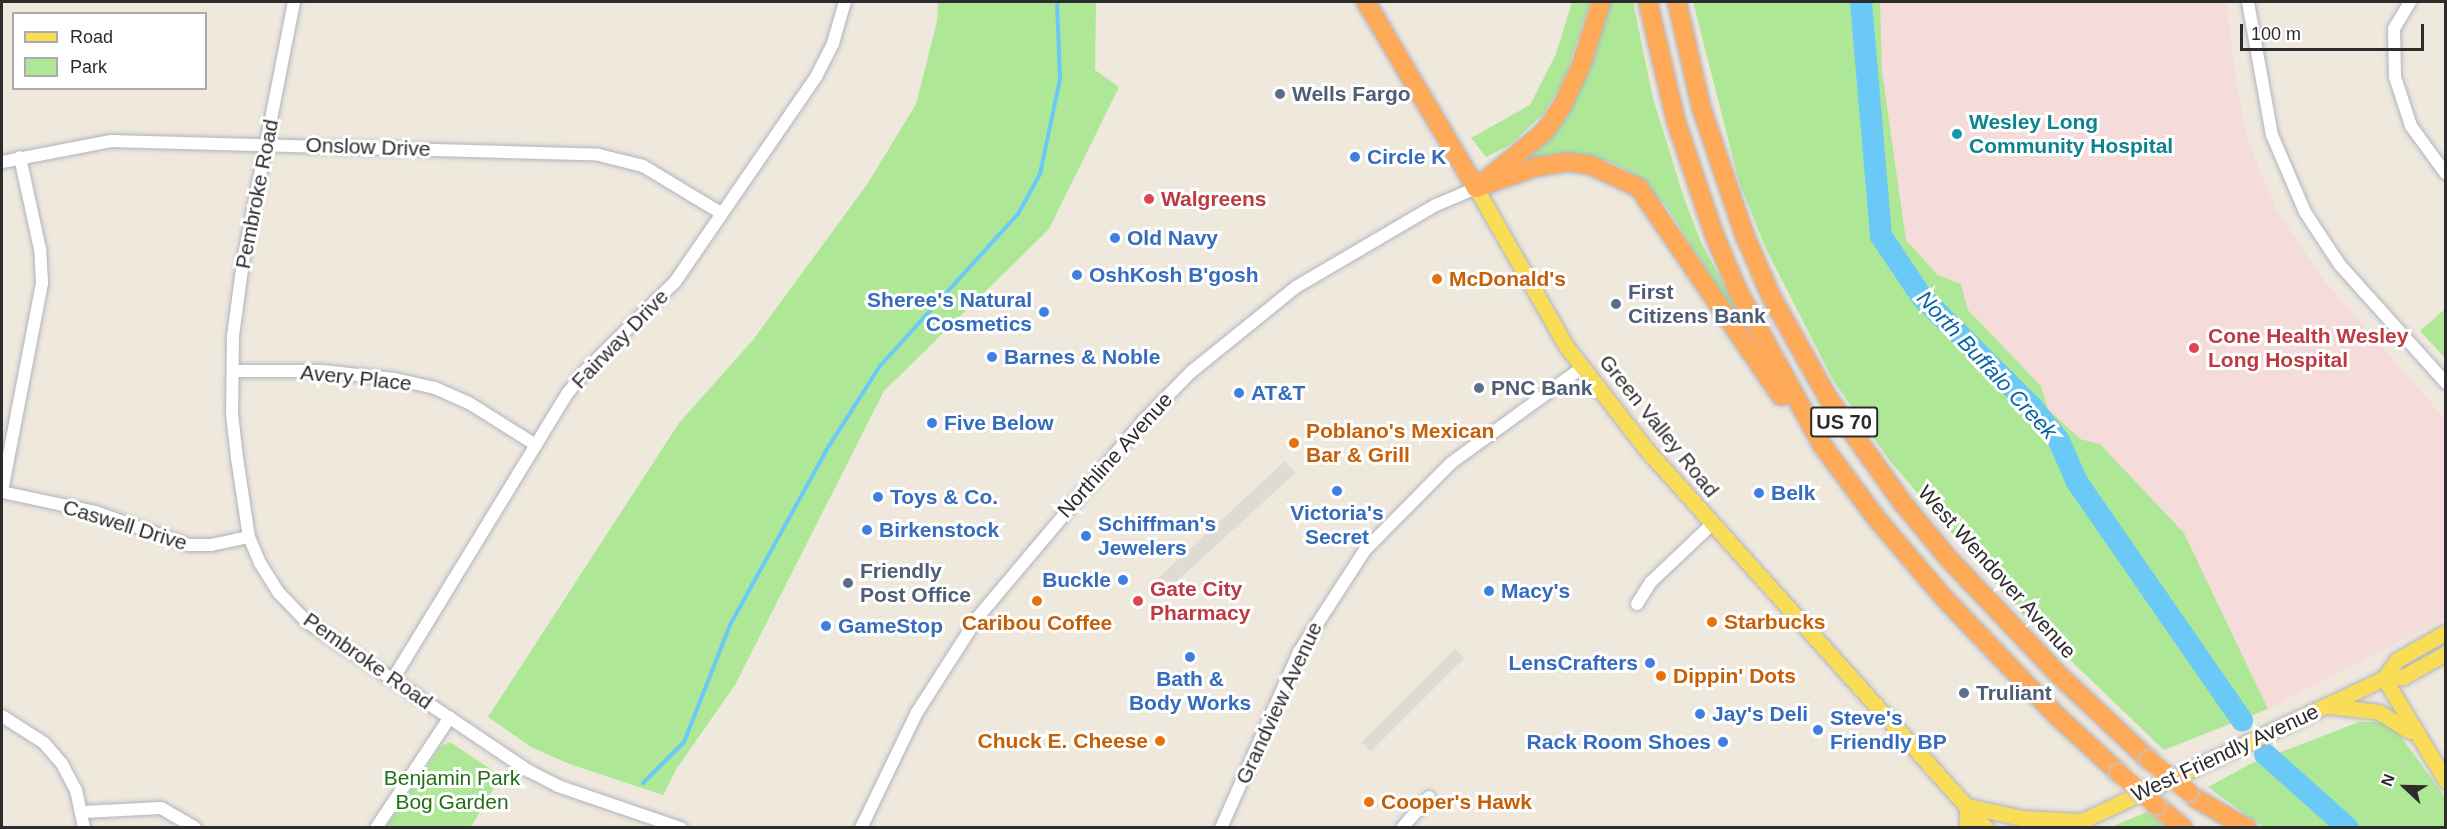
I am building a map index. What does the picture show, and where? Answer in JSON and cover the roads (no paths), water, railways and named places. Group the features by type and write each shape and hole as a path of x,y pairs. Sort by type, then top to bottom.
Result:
{"highway":[{"name":"Green Valley Road","path":"1366,2 1476,188"},
{"path":"1476,188 1528,147 1556,115 1581,66 1601,2"},
{"name":"US 70","path":"1648,2 1676,121 1714,234 1749,312 1822,445 1876,518 1945,599 2056,715 2183,828"},
{"name":"West Wendover Avenue","path":"1677,2 1701,106 1745,236 1771,296 1828,398 1895,493 1948,558 2060,676 2149,760 2228,828"},
{"path":"1476,188 1536,167 1566,162 1590,165 1640,188 1655,206 1786,403 1822,445"},
{"path":"2192,795 2247,828"}],"main road":[{"name":"Green Valley Road","path":"1476,188 1560,336 1582,368 1711,525 1986,828"},
{"name":"West Friendly Avenue","path":"2384,678 2397,660 2445,632"},
{"name":"West Friendly Avenue","path":"2078,824 2384,678 2403,677 2445,653"},
{"path":"2384,678 2415,735 2445,781"},
{"path":"2326,706 2379,712 2415,735"},
{"path":"1967,828 1967,806 2022,818 2078,824"}],"street":[{"name":"Pembroke Road","path":"294,2 243,262 233,371 232,414 249,537 260,564 291,606 324,634 558,786 681,828"},
{"name":"Fairway Drive","path":"393,679 536,445 586,370 675,282 816,77 833,43 845,2"},
{"path":"2248,2 2272,135 2305,212 2340,265 2445,383"},
{"path":"2410,2 2394,30 2395,77 2411,126 2445,174"},
{"name":"Onslow Drive","path":"2,162 111,141 599,155 643,166 721,213"},
{"path":"2,492 42,283 40,249 20,157"},
{"name":"Northline Avenue","path":"861,828 916,714 978,617 1144,420 1191,372 1296,286 1436,205 1476,188"},
{"name":"Grandview Avenue","path":"1221,828 1299,652 1365,550 1451,463 1582,368"},
{"name":"Avery Place","path":"233,371 322,371 395,378 435,388 469,404 536,445"},
{"name":"Caswell Drive","path":"2,492 95,512 189,545 211,545 249,537"},
{"path":"1637,604 1651,582 1711,525"},
{"path":"2,716 45,743 62,764 83,812 84,828"},
{"path":"376,828 450,717"},
{"path":"1401,828 1429,797"},
{"path":"83,812 161,808 195,828"}],"waterway":[{"path":"643,783 684,742 730,625 829,446 880,366 1018,214 1040,174 1060,79 1057,2"},
{"name":"North Buffalo Creek","path":"1861,2 1881,236 1922,297 2032,407 2059,441 2077,482 2242,720"},
{"name":"North Buffalo Creek","path":"2265,754 2348,828"}],"place":[{"name":"Wells Fargo","path":"1280,94"},
{"name":"Wesley Long Community Hospital","path":"1957,134"},
{"name":"Circle K","path":"1355,157"},
{"name":"Walgreens","path":"1149,199"},
{"name":"Old Navy","path":"1115,238"},
{"name":"OshKosh B'gosh","path":"1077,275"},
{"name":"McDonald's","path":"1437,279"},
{"name":"First Citizens Bank","path":"1616,304"},
{"name":"Sheree's Natural Cosmetics","path":"1044,312"},
{"name":"Cone Health Wesley Long Hospital","path":"2194,348"},
{"name":"Barnes & Noble","path":"992,357"},
{"name":"PNC Bank","path":"1479,388"},
{"name":"AT&T","path":"1239,393"},
{"name":"Five Below","path":"932,423"},
{"name":"Poblano's Mexican Bar & Grill","path":"1294,443"},
{"name":"Victoria's Secret","path":"1337,491"},
{"name":"Belk","path":"1759,493"},
{"name":"Toys & Co.","path":"878,497"},
{"name":"Birkenstock","path":"867,530"},
{"name":"Schiffman's Jewelers","path":"1086,536"},
{"name":"Buckle","path":"1123,580"},
{"name":"Friendly Post Office","path":"848,583"},
{"name":"Macy's","path":"1489,591"},
{"name":"Caribou Coffee","path":"1037,601"},
{"name":"Gate City Pharmacy","path":"1138,601"},
{"name":"Starbucks","path":"1712,622"},
{"name":"GameStop","path":"826,626"},
{"name":"Bath & Body Works","path":"1190,657"},
{"name":"LensCrafters","path":"1650,663"},
{"name":"Dippin' Dots","path":"1661,676"},
{"name":"Truliant","path":"1964,693"},
{"name":"Jay's Deli","path":"1700,714"},
{"name":"Steve's Friendly BP","path":"1818,730"},
{"name":"Chuck E. Cheese","path":"1160,741"},
{"name":"Rack Room Shoes","path":"1723,742"},
{"name":"Cooper's Hawk","path":"1369,802"}],"park label":[{"name":"Benjamin Park Bog Garden","path":"452,790"}]}
